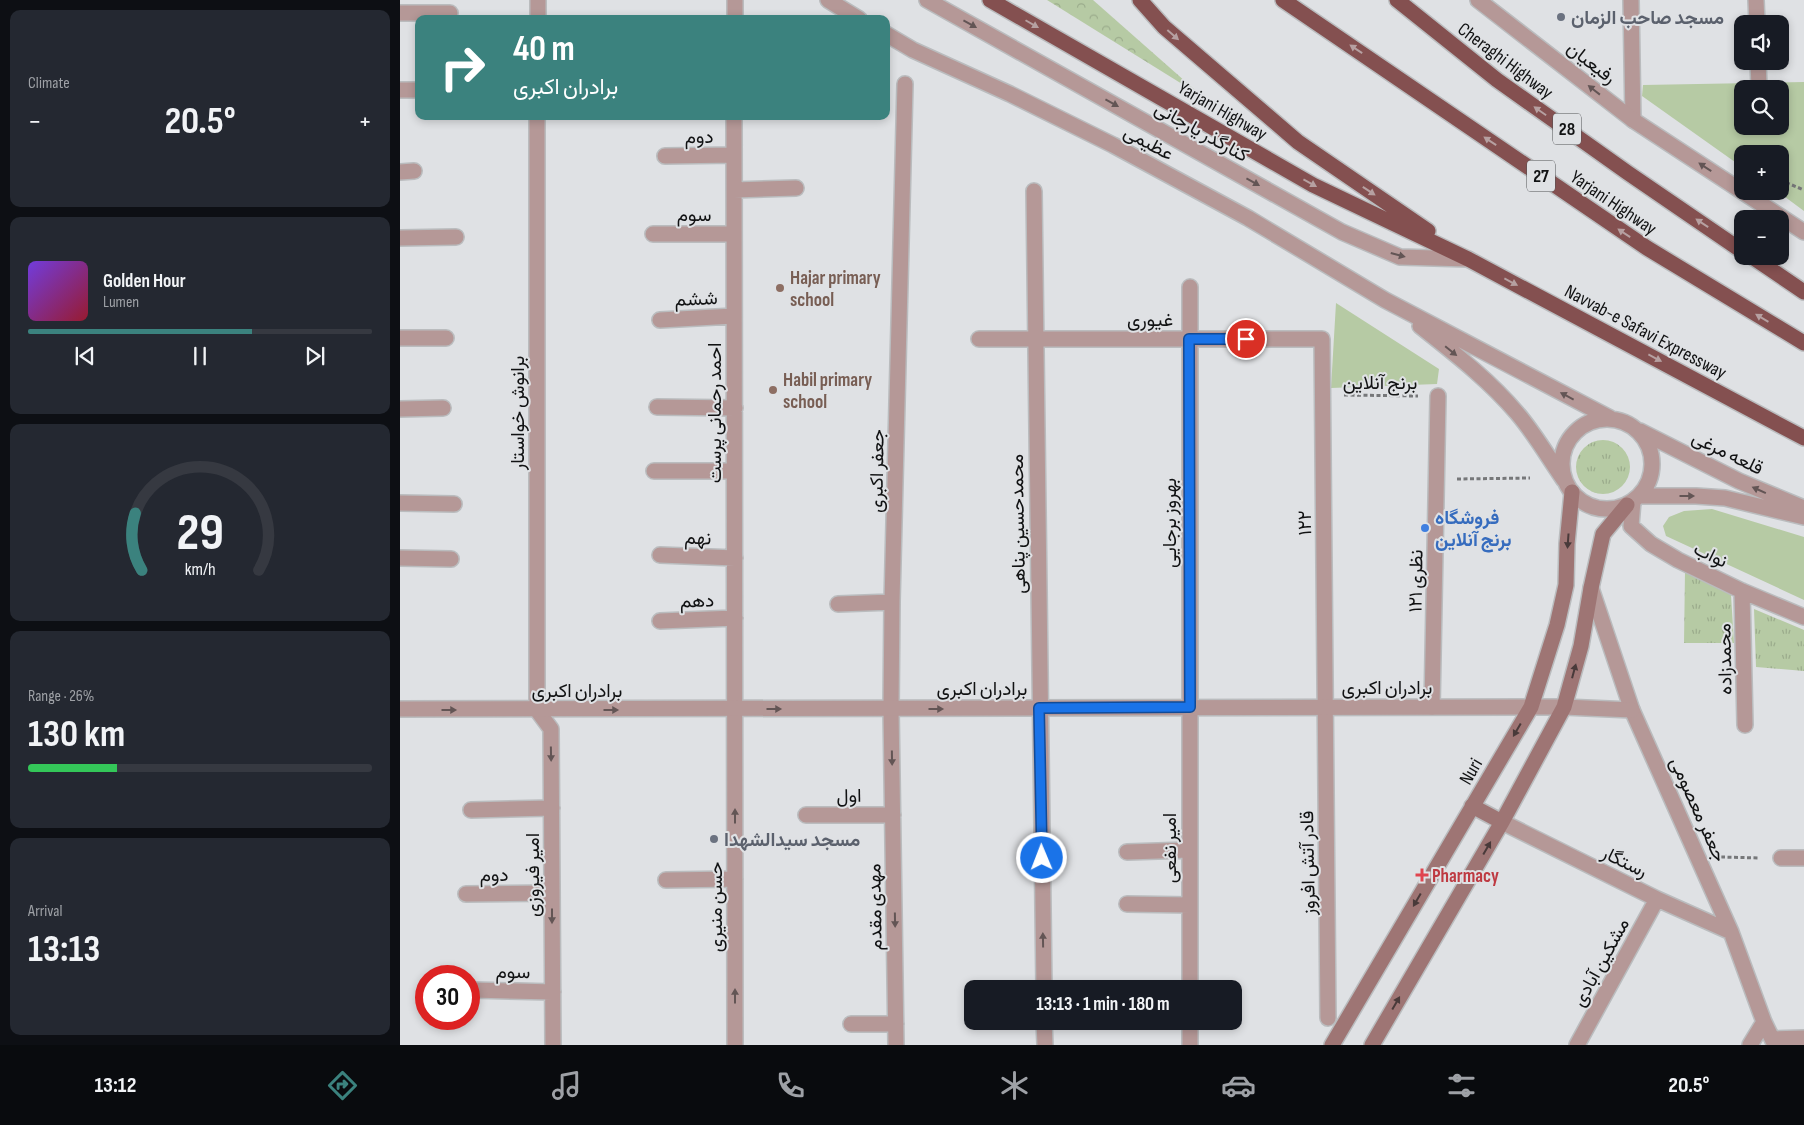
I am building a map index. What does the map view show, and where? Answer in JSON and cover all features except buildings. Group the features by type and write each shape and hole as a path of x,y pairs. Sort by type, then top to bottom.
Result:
{"highway":[{"name":"Yarjani Highway","path":"990,0 1313,185 1468,259"},
{"path":"1140,0 1164,27 1298,142 1468,259"},
{"name":"Yarjani Highway","path":"1284,0 1647,248 1804,343"},
{"name":"Cheraghi Highway","path":"1397,0 1497,80 1734,246"},
{"name":"Navvab-e Safavi Expressway","path":"1468,259 1804,438"},
{"path":"1764,265 1804,292"}],"main road":[{"name":"Nuri","path":"1332,1045 1530,707 1557,625 1566,586 1567,544 1572,492"},
{"path":"1372,1045 1502,822 1564,707 1580,646 1603,534 1633,501"},
{"path":"1472,806 1502,822"}],"street":[{"path":"538,0 538,15"},
{"path":"735,0 735,15"},
{"path":"828,0 853,15"},
{"path":"840,0 856,15"},
{"name":"کنارگذر یارجانی","path":"927,0 1342,232 1400,257 1468,259"},
{"name":"رفیعیان","path":"1478,0 1633,120 1804,232"},
{"path":"1631,0 1633,120"},
{"path":"1756,0 1757,15"},
{"path":"400,13 450,14"},
{"name":"عظیمی","path":"890,36 913,50 1010,94 1113,145 1248,218 1385,300"},
{"name":"جعفر اکبری","path":"892,709 892,602 905,84"},
{"path":"400,90 415,90"},
{"name":"برانوش خواستار","path":"537,120 537,710"},
{"name":"احمد رحمانی پرست","path":"734,120 735,709"},
{"name":"دوم","path":"666,156 734,155"},
{"path":"734,190 796,188"},
{"name":"محمدحسین پناهی","path":"1034,191 1044,980"},
{"name":"سوم","path":"653,234 734,234"},
{"path":"400,238 456,237"},
{"name":"بهروز برجایی","path":"1190,287 1190,707"},
{"path":"1385,300 1610,418 1624,422 1637,429 1647,441 1652,455 1652,470 1648,484 1633,501"},
{"path":"1385,300 1474,369 1497,392 1531,431 1572,492 1583,502 1597,508 1612,509 1633,501 1696,496 1725,498 1804,517"},
{"name":"ششم","path":"660,320 734,316"},
{"path":"400,338 446,338"},
{"name":"غیوری","path":"979,339 1322,339"},
{"name":"۱۲۲","path":"1322,339 1325,707"},
{"name":"نظری ۱۲۱","path":"1432,707 1438,396"},
{"path":"656,407 734,408"},
{"path":"400,409 444,408"},
{"path":"1572,492 1565,479 1562,465 1564,450 1571,437 1582,426 1596,420 1610,418"},
{"name":"قلعه مرغی","path":"1637,429 1739,481 1804,508"},
{"path":"654,471 734,471"},
{"name":"نواب","path":"1633,501 1631,526 1651,544 1678,560 1742,591 1804,617"},
{"path":"400,503 454,504"},
{"name":"نهم","path":"660,556 735,558"},
{"path":"400,558 451,558"},
{"name":"جعفر معصومی","path":"1591,588 1632,710 1732,932 1764,1022 1774,1042"},
{"name":"محمدزاده","path":"1742,591 1746,725"},
{"path":"838,604 892,602"},
{"name":"دهم","path":"660,621 735,618"},
{"name":"امیر نفعی","path":"1190,707 1190,980"},
{"name":"قادر آتش افروز","path":"1325,707 1328,1018"},
{"name":"برادران اکبری","path":"400,709 1564,707 1632,710"},
{"name":"حسن منیری","path":"735,709 735,1045"},
{"name":"مهدی مقدم","path":"892,709 896,1045"},
{"name":"امیر فیروزی","path":"537,710 551,729 553,1045"},
{"path":"471,810 552,808"},
{"name":"اول","path":"806,815 893,815"},
{"name":"رستگار","path":"1502,822 1657,899 1732,932"},
{"path":"1127,852 1189,850"},
{"path":"1780,858 1804,858"},
{"path":"666,880 735,879"},
{"name":"دوم","path":"466,894 552,893"},
{"name":"مشکین آبادی","path":"1578,1045 1657,899"},
{"path":"1127,904 1190,905"},
{"name":"سوم","path":"480,990 553,992"},
{"path":"1750,1045 1764,1022"},
{"path":"851,1024 896,1024"},
{"path":"1044,1030 1044,1045"},
{"path":"1190,1030 1190,1045"},
{"path":"1774,1042 1804,1038"}],"path":[{"path":"1789,184 1804,190"},
{"name":"برنج آنلاین","path":"1322,395 1438,396"},
{"path":"1436,479 1530,478"},
{"path":"1698,857 1780,858"}],"green space":[{"path":"1047,0 1093,0 1203,97"},
{"path":"1789,82 1804,82 1804,211 1789,200 1789,145 1734,145 1734,161 1642,96 1643,85 1734,83 1734,135 1789,135"},
{"path":"1336,303 1439,369 1437,384 1331,388"},
{"path":"1603,440 1613,442 1622,448 1628,457 1630,467 1628,477 1622,486 1613,492 1603,494 1593,492 1584,486 1578,477 1576,467 1578,457 1584,448 1593,442"},
{"path":"1712,509 1804,537 1804,600 1666,536 1663,526 1669,517 1684,511"},
{"path":"1685,571 1731,595 1734,643 1684,643"},
{"path":"1754,609 1804,630 1804,671 1756,667"}],"place":[{"name":"مسجد صاحب الزمان","path":"1561,17"},
{"name":"Hajar primary school","path":"780,288"},
{"name":"Habil primary school","path":"773,390"},
{"name":"فروشگاه برنج آنلاین","path":"1425,528"},
{"name":"مسجد سیدالشهدا","path":"714,839"},
{"name":"Pharmacy","path":"1422,875"}],"route":[{"path":"1042,858 1039,708 1190,707 1189,339 1246,339"}]}
